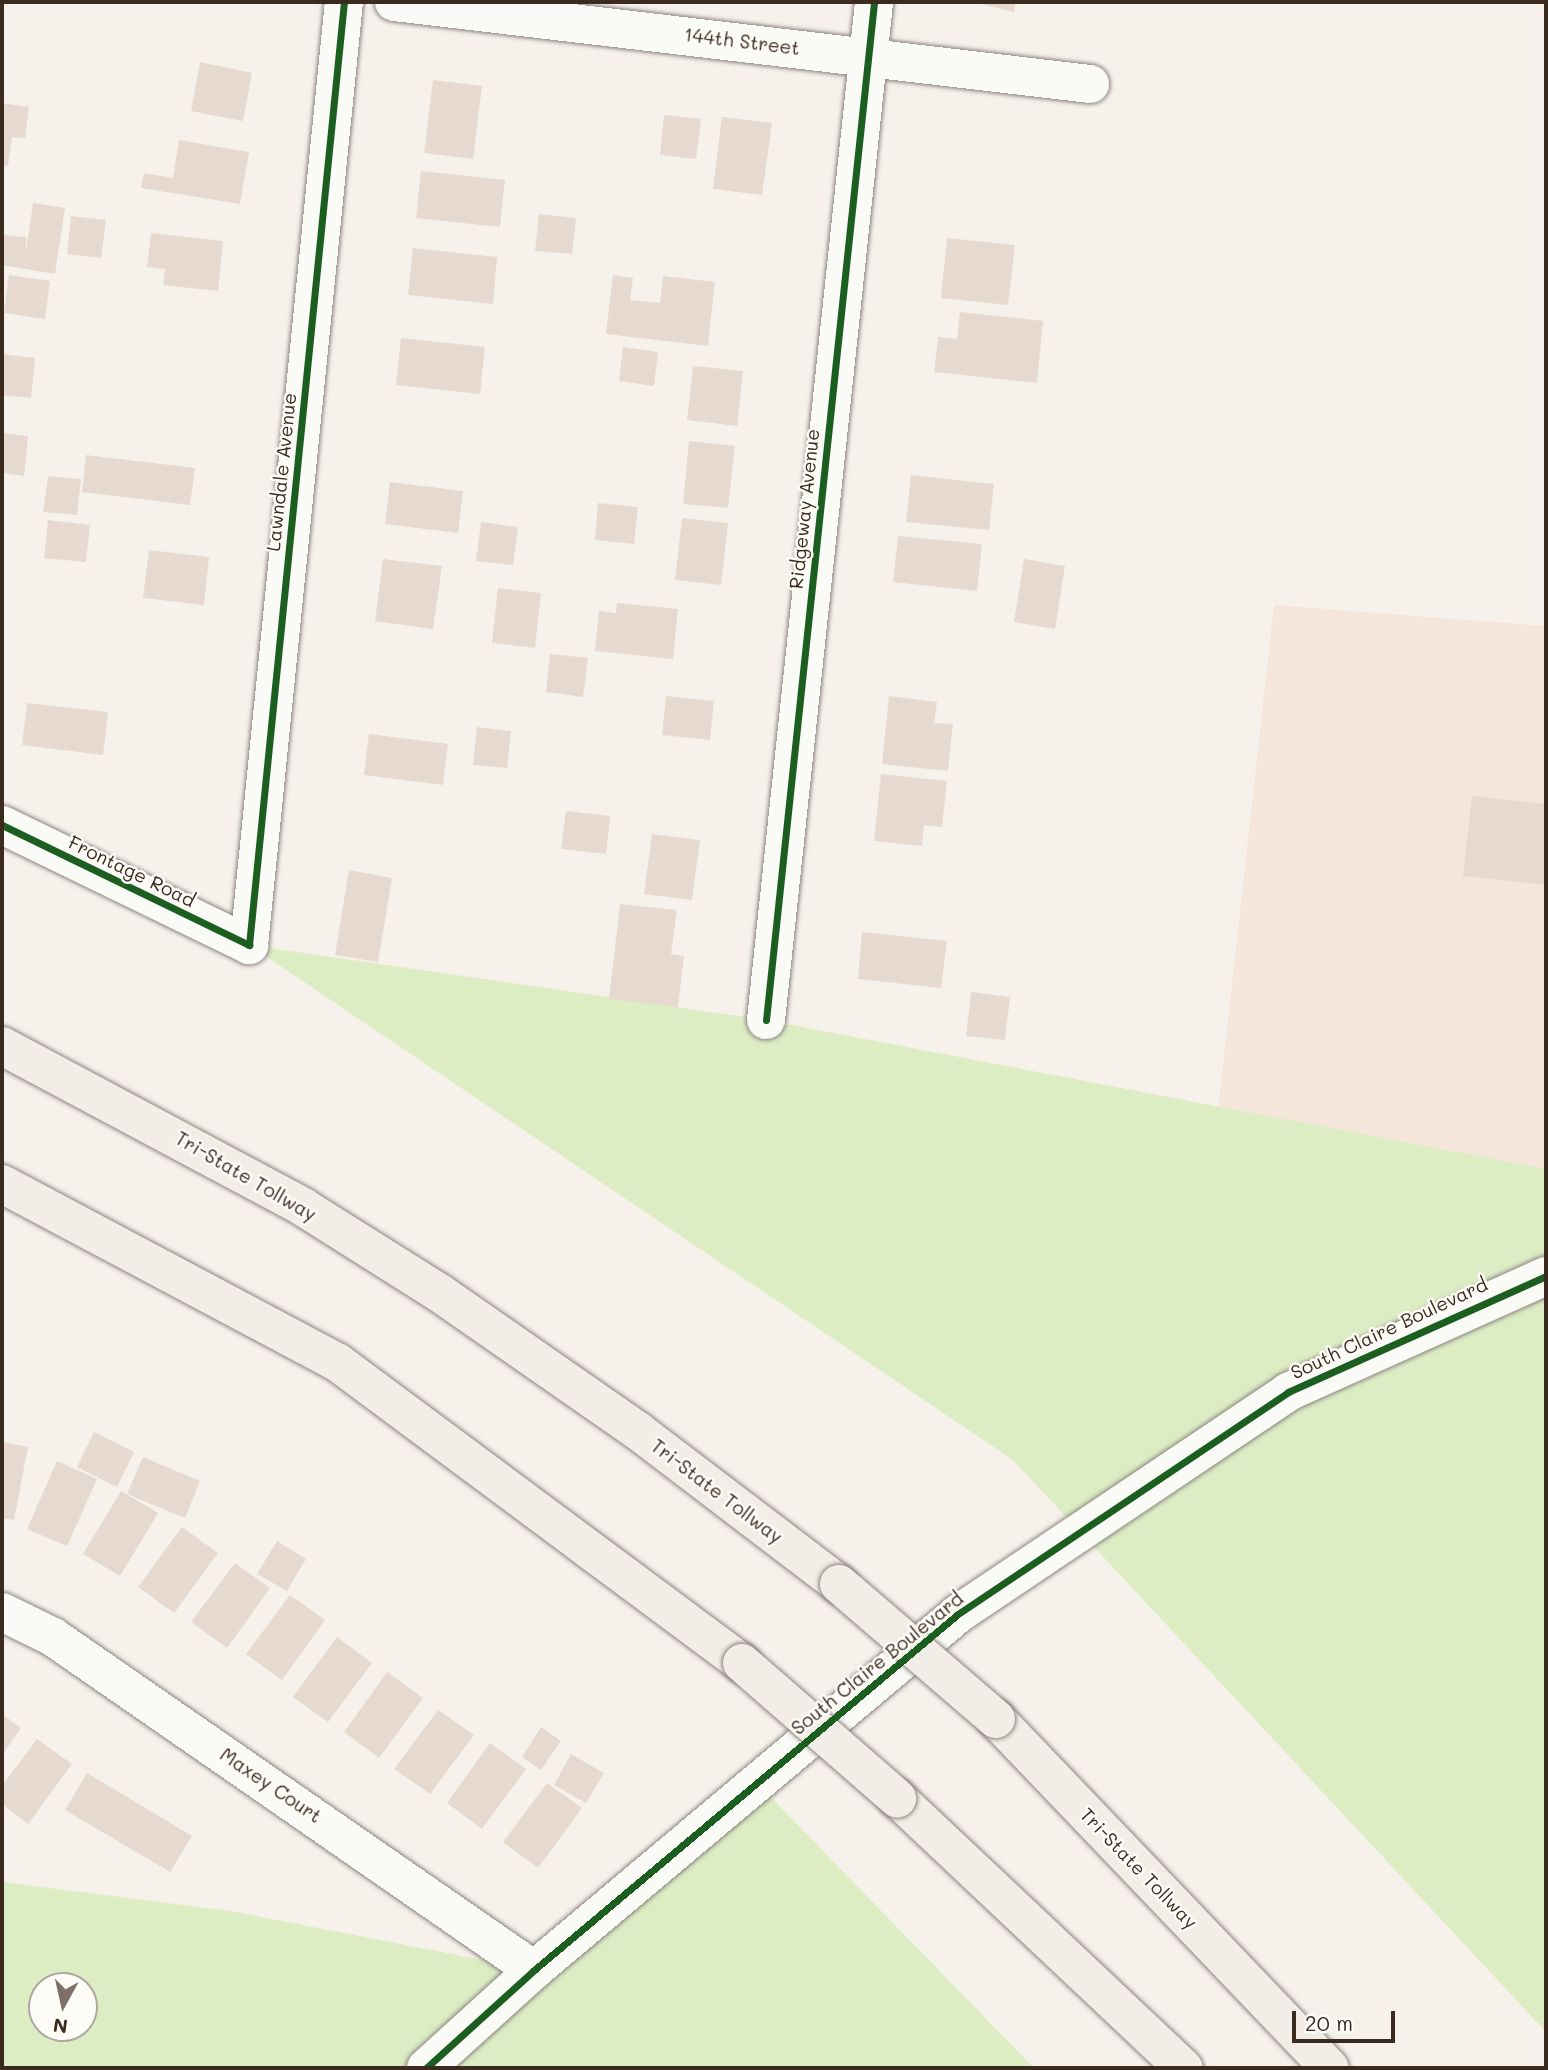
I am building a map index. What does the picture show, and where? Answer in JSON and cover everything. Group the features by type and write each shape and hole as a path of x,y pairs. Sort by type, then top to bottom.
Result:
{"highway":[{"name":"Tri-State Tollway","path":"2,1046 303,1207 441,1294 638,1432 839,1584 996,1719 1330,2068"},
{"path":"2,1184 337,1362 741,1663 897,1798 1184,2068"}],"street":[{"name":"Lawndale Avenue","path":"249,945 344,2"},
{"name":"144th Street","path":"394,2 1090,84"},
{"name":"Ridgeway Avenue","path":"766,1020 874,2"},
{"name":"Frontage Road","path":"2,825 249,945"},
{"name":"South Claire Boulevard","path":"426,2068 534,1970 958,1614 1288,1392 1546,1276"},
{"name":"Maxey Court","path":"2,1612 65,1645 534,1970"}],"shaded area":[{"path":"1274,605 1546,626 1546,1169 1218,1110"}],"green space":[{"path":"249,945 766,1020 1546,1169 1546,2032 1013,1460"},
{"path":"757,1783 1034,2068 2,2068 2,1882 231,1911 534,1970"}],"building":[{"path":"972,2 1016,2 1014,12"},
{"path":"200,62 252,73 243,121 191,111"},
{"path":"433,80 482,86 473,159 424,153"},
{"path":"2,103 29,107 25,138 12,137 8,166 2,165"},
{"path":"664,115 701,119 696,159 660,155"},
{"path":"722,117 772,123 762,195 713,189"},
{"path":"179,140 249,152 240,204 141,188 144,173 173,178"},
{"path":"421,171 505,180 500,227 416,218"},
{"path":"33,203 65,208 55,274 2,265 2,235 26,237 26,251"},
{"path":"539,214 576,218 572,254 535,251"},
{"path":"71,216 106,220 101,258 67,254"},
{"path":"151,233 223,241 218,291 163,285 165,269 147,267"},
{"path":"947,238 1015,245 1008,305 941,298"},
{"path":"413,248 497,257 493,304 408,295"},
{"path":"9,275 50,281 45,319 4,313"},
{"path":"613,275 633,278 630,300 660,303 663,276 715,282 708,346 606,334"},
{"path":"960,312 1043,321 1037,383 934,372 938,337 957,339"},
{"path":"401,338 485,347 480,394 396,385"},
{"path":"623,347 658,352 654,386 619,381"},
{"path":"2,354 35,358 31,398 2,395"},
{"path":"693,366 743,371 737,426 687,420"},
{"path":"2,433 28,436 24,476 2,473"},
{"path":"689,441 735,446 728,508 683,504"},
{"path":"86,455 195,468 190,505 82,492"},
{"path":"911,475 994,484 989,530 906,522"},
{"path":"48,476 81,479 77,515 43,512"},
{"path":"390,482 463,491 458,533 385,524"},
{"path":"598,503 638,507 634,544 595,540"},
{"path":"682,518 728,523 721,585 675,580"},
{"path":"48,520 90,525 86,562 44,558"},
{"path":"481,522 518,527 513,565 476,561"},
{"path":"898,536 982,544 977,591 893,582"},
{"path":"149,550 209,557 204,605 143,598"},
{"path":"383,559 442,566 433,629 375,621"},
{"path":"1024,559 1065,566 1055,629 1014,622"},
{"path":"498,588 541,593 535,648 492,643"},
{"path":"617,603 678,609 673,659 595,651 599,611 616,613"},
{"path":"550,654 588,658 583,697 546,692"},
{"path":"666,696 714,701 710,740 662,735"},
{"path":"889,696 937,702 934,723 953,724 948,771 882,764"},
{"path":"27,703 108,712 103,755 22,745"},
{"path":"477,727 511,731 507,768 473,765"},
{"path":"369,734 448,744 443,785 364,775"},
{"path":"881,774 947,781 942,827 924,825 922,846 874,841"},
{"path":"1472,796 1546,804 1546,885 1463,876"},
{"path":"566,811 610,816 606,854 561,849"},
{"path":"652,834 700,840 692,900 644,894"},
{"path":"349,870 392,878 378,962 335,955"},
{"path":"620,904 677,910 671,954 684,956 678,1007 609,999"},
{"path":"862,932 947,941 941,988 858,979"},
{"path":"971,992 1010,997 1005,1040 966,1036"},
{"path":"94,1432 134,1452 117,1487 77,1467"},
{"path":"2,1442 28,1447 14,1520 2,1518"},
{"path":"143,1457 200,1481 185,1518 127,1494"},
{"path":"57,1461 97,1479 67,1546 27,1529"},
{"path":"121,1491 158,1513 120,1576 83,1554"},
{"path":"182,1527 218,1553 174,1613 138,1587"},
{"path":"277,1541 306,1559 287,1591 257,1574"},
{"path":"235,1563 270,1588 227,1648 191,1622"},
{"path":"290,1595 325,1620 282,1680 246,1654"},
{"path":"337,1637 372,1663 328,1722 293,1697"},
{"path":"387,1672 423,1698 379,1758 344,1732"},
{"path":"438,1710 474,1735 430,1794 394,1769"},
{"path":"2,1714 21,1728 2,1755"},
{"path":"541,1727 561,1741 541,1770 522,1757"},
{"path":"37,1739 72,1764 28,1824 2,1804 2,1786"},
{"path":"490,1743 526,1769 482,1829 447,1803"},
{"path":"571,1754 604,1773 586,1803 554,1785"},
{"path":"87,1773 192,1836 170,1872 65,1810"},
{"path":"547,1783 582,1808 538,1868 503,1842"}],"cycle path":[{"path":"2,825 249,945 344,2"},
{"path":"766,1020 874,2"},
{"path":"426,2068 534,1970 958,1614 1288,1392 1546,1276"}]}
